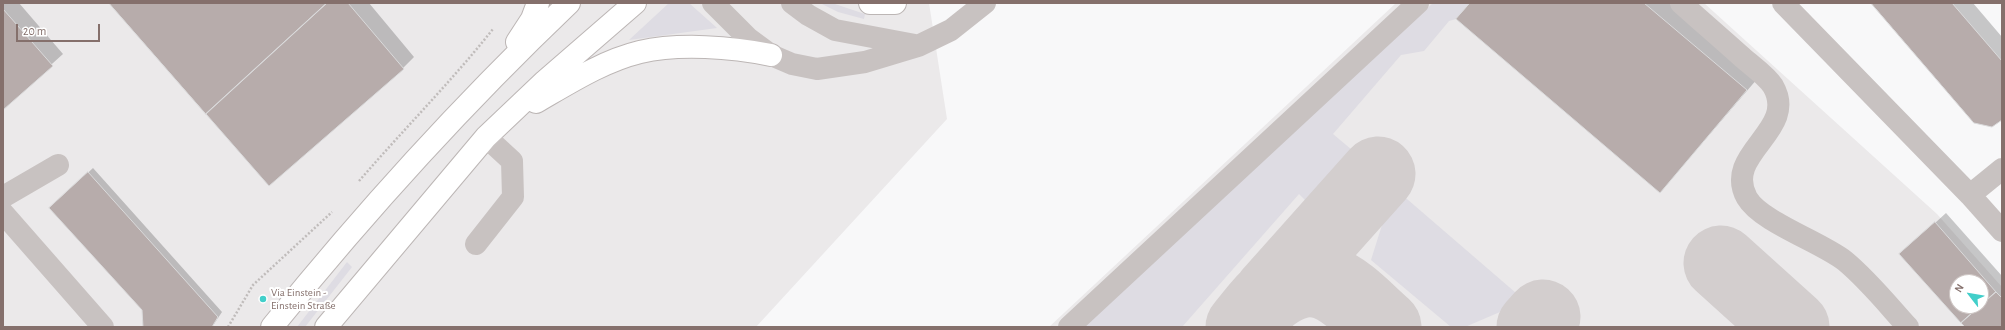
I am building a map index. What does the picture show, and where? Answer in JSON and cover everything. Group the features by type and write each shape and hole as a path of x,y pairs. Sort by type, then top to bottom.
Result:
{"main road":[{"path":"496,74 532,19 538,3"},
{"path":"272,327 323,264 461,110 569,3"},
{"path":"326,327 491,131 635,3"},
{"path":"870,3 895,3"},
{"path":"491,131 589,72 640,52 673,48 718,48 742,49 771,55"}],"street":[{"path":"713,3 748,38 771,55 792,64 817,69 865,62 918,46 951,30 985,3"},
{"path":"792,3 808,15 835,30 918,46"},
{"path":"1069,327 1418,3"},
{"path":"1681,3 1758,71 1772,86 1778,100 1778,112 1775,123 1754,150 1744,168 1742,188 1748,200 1777,223 1829,249 1846,262 1908,327"},
{"path":"1784,3 2002,230"},
{"path":"476,244 513,197 512,161 491,131"},
{"path":"3,197 58,165"},
{"path":"1970,195 2002,169"},
{"path":"3,212 103,327"}],"path":[{"path":"357,183 401,132 465,64 497,25"},
{"path":"228,327 253,286 333,212"}],"shaded area":[{"path":"3,3 929,3 947,119 756,327 3,327"},
{"path":"669,3 689,3 717,28 629,40"},
{"path":"820,3 832,3 865,14 864,19 838,12"},
{"path":"1396,3 1704,3 1937,214 2002,287 2002,327 1049,327"},
{"path":"1433,3 1470,3 1456,19 1449,21 1424,51 1401,55 1333,134 1352,150 1307,202 1299,194 1182,327 1083,327"},
{"path":"1400,193 1516,293 1500,312 1465,327 1451,327 1371,260 1387,209"},
{"path":"347,262 352,267 305,327 297,327"}],"building":[{"path":"109,3 327,3 206,114"},
{"path":"327,3 348,3 404,69 269,186 206,114"},
{"path":"1470,3 1644,3 1747,90 1660,193 1456,19"},
{"path":"1871,3 1952,3 2002,61 2002,120 1992,127 1974,123"},
{"path":"3,9 53,66 3,110"},
{"path":"88,172 218,317 212,327 143,327 142,310 49,208"},
{"path":"1935,222 1980,274 1949,274 1949,310 1899,254"},
{"path":"1989,284 1996,292 1989,298"},
{"path":"1996,292 2002,298 2002,327 1965,327 1961,323 1971,314 1989,314 1989,298"},
{"path":"1953,314 1971,314 1961,323"}],"taxiway":[{"path":"1270,295 1378,174"},
{"path":"1721,263 1792,327"},
{"path":"1243,327 1267,298 1289,284 1305,280 1319,281 1346,293 1384,327"},
{"path":"1534,327 1543,317"}],"place":[{"name":"Via Einstein - Einstein Straße","path":"263,299"}]}
